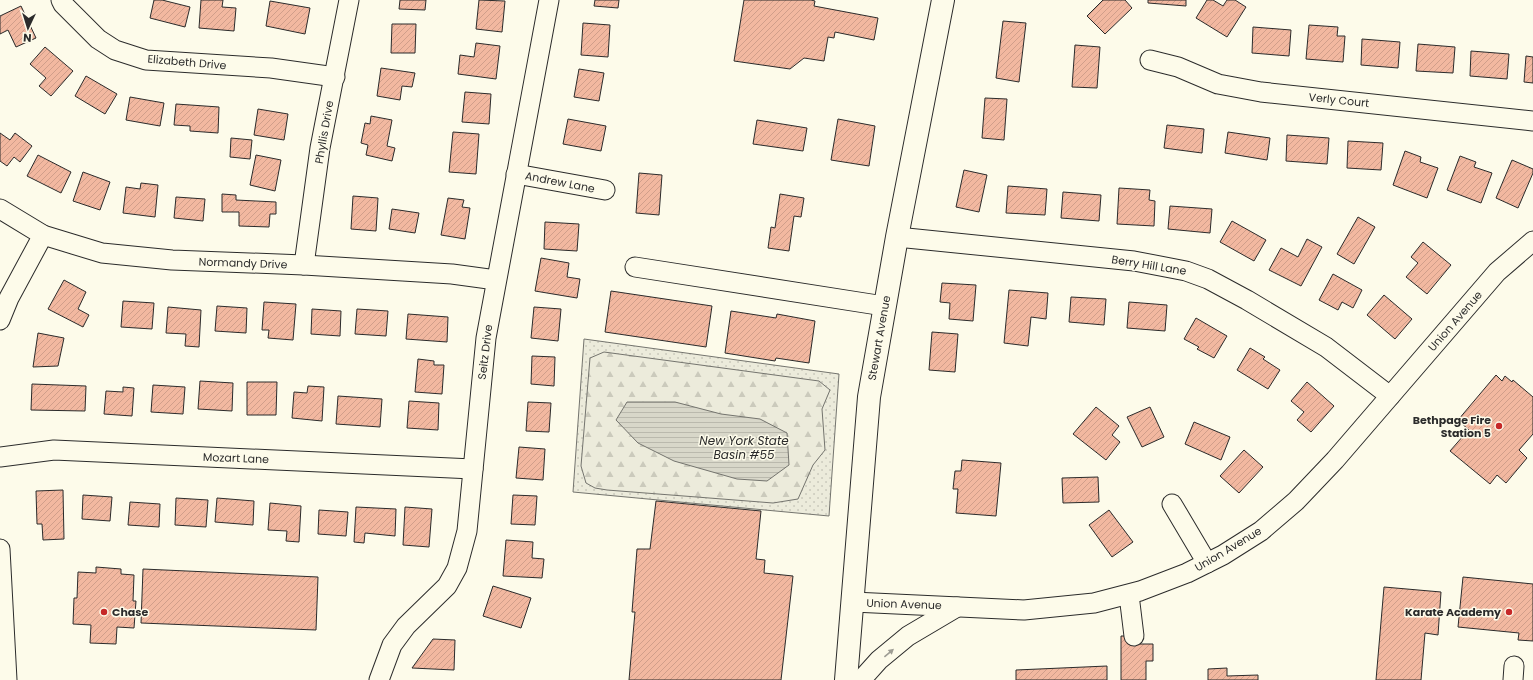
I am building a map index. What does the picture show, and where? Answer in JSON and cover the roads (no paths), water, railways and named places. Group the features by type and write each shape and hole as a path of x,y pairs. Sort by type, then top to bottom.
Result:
{"main road":[{"name":"Stewart Avenue","path":"846,680 869,397 884,306 943,0"}],"street":[{"name":"Elizabeth Drive","path":"61,0 63,4 98,39 116,50 146,60 271,68 335,77"},
{"name":"Phyllis Drive","path":"304,265 320,148 349,0"},
{"name":"Seitz Drive","path":"379,680 392,645 406,626 447,586 457,568 467,531 486,338 549,0"},
{"name":"Verly Court","path":"1150,60 1178,67 1218,84 1261,92 1533,121"},
{"name":"Andrew Lane","path":"516,174 605,190"},
{"name":"Normandy Drive","path":"0,209 43,235 102,253 172,260 304,265 452,274 496,280"},
{"path":"0,320 9,298 43,235"},
{"name":"Berry Hill Lane","path":"897,237 1134,261 1186,271 1208,279 1247,300 1326,347 1390,396"},
{"name":"Union Avenue","path":"853,602 1024,610 1094,603 1128,595 1187,574 1261,531 1296,501 1336,460 1497,272 1533,241"},
{"path":"635,267 884,306"},
{"name":"Mozart Lane","path":"0,457 54,450 473,469"},
{"path":"1172,504 1206,563"},
{"path":"0,549 7,680"},
{"path":"1128,595 1134,636"},
{"path":"861,680 879,660 908,636 957,607"}],"water":[{"name":"New York State Basin #55","path":"627,402 675,402 721,414 760,419 787,433 789,465 767,481 737,479 674,461 638,443 616,420"}],"place":[{"name":"Bethpage Fire Station 5","path":"1499,426"},
{"name":"Chase","path":"104,612"},
{"name":"Karate Academy","path":"1509,612"}]}
